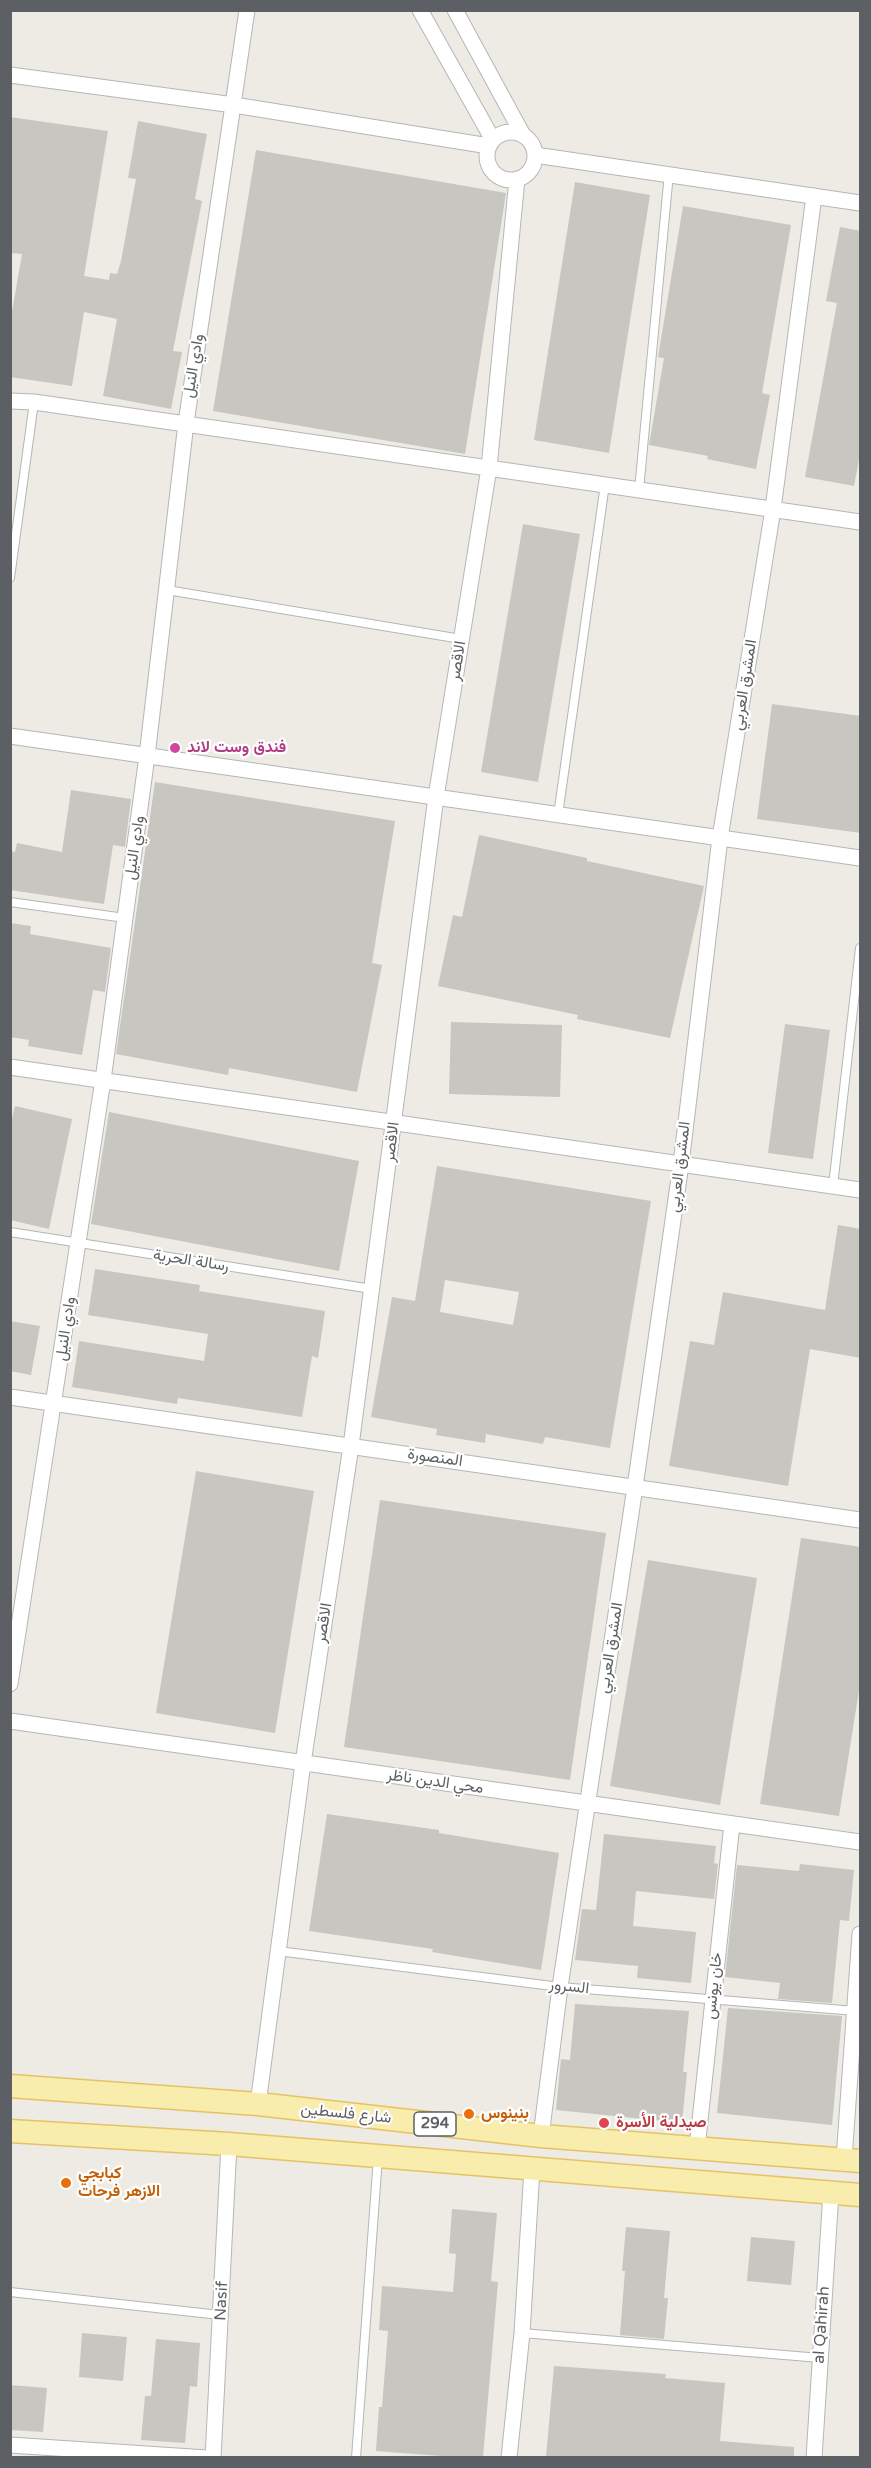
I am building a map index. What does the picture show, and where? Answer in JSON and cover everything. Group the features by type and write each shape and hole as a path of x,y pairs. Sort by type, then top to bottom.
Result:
{"main road":[{"name":"شارع فلسطين","path":"10,2086 258,2104 541,2136 853,2160"},
{"name":"294","path":"10,2131 229,2144 861,2195"}],"street":[{"name":"وادي النيل","path":"10,1684 103,1080 147,756 186,423 247,10"},
{"path":"420,10 491,143 488,161 495,174 502,178 517,179 530,170 535,155 533,147 523,135 455,10"},
{"path":"10,75 491,143 507,132 523,135"},
{"path":"535,155 669,173 861,204"},
{"name":"الاقصر","path":"258,2104 303,1763 351,1446 436,797 489,468 517,179"},
{"name":"المشرق العربي","path":"541,2136 560,1987 681,1164 720,838 773,509 814,196"},
{"path":"10,401 34,402 186,423 861,522"},
{"path":"10,736 861,858"},
{"path":"10,1067 861,1191"},
{"name":"المنصورة","path":"10,1397 861,1520"},
{"name":"محي الدين ناظر","path":"10,1721 861,1842"},
{"name":"خان يونس","path":"697,2148 732,1824"},
{"path":"853,2160 861,1934"},
{"name":"Nasif","path":"213,2457 229,2144"},
{"path":"509,2457 522,2333 532,2169"},
{"name":"al Qahirah","path":"814,2457 831,2192"},
{"path":"10,2445 207,2457"}],"lane":[{"path":"639,490 669,173"},
{"path":"10,578 34,402"},
{"path":"558,815 605,484"},
{"path":"167,590 461,639"},
{"path":"10,902 125,918"},
{"path":"833,1186 861,948"},
{"name":"رسالة الحرية","path":"10,1232 372,1289"},
{"name":"السرور","path":"278,1951 560,1987 859,2012"},
{"path":"356,2457 378,2157"},
{"path":"10,2292 222,2315"},
{"path":"522,2333 820,2358"}],"building":[{"path":"10,117 108,131 84,276 109,280 110,273 117,274 121,261 136,179 128,178 138,121 207,134 195,199 202,201 173,351 182,352 171,409 103,396 117,319 84,312 72,386 10,377 10,323 22,254 10,253"},
{"path":"256,150 506,193 465,454 213,411"},
{"path":"575,182 650,195 609,453 534,440"},
{"path":"683,206 791,225 762,393 770,395 756,469 707,459 708,456 649,445 664,358 658,357"},
{"path":"840,227 861,231 861,449 854,486 805,477 837,303 826,301"},
{"path":"523,524 580,534 538,782 481,772"},
{"path":"772,704 861,716 861,833 757,819"},
{"path":"155,782 395,821 372,963 382,965 357,1092 229,1068 228,1075 116,1054"},
{"path":"71,790 131,799 125,847 113,845 104,904 10,890 10,851 15,852 17,843 62,852"},
{"path":"479,835 704,886 670,1038 577,1019 578,1015 438,986 453,915 462,917"},
{"path":"10,923 31,926 30,934 111,948 105,992 93,990 82,1055 28,1046 29,1040 10,1037"},
{"path":"451,1022 562,1025 560,1097 449,1094"},
{"path":"785,1024 830,1030 813,1159 768,1153"},
{"path":"15,1106 72,1119 49,1229 10,1220 10,1126"},
{"path":"109,1112 359,1161 339,1271 91,1224"},
{"path":"437,1166 651,1201 610,1448 545,1437 543,1444 486,1434 485,1443 436,1435 437,1429 371,1417 392,1297 415,1301","holes":["445,1280 519,1292 513,1325 440,1312"]},
{"path":"838,1225 861,1229 861,1358 810,1349 788,1486 669,1466 690,1341 714,1345 723,1292 825,1310"},
{"path":"95,1269 200,1285 199,1291 325,1311 318,1358 312,1356 302,1417 178,1398 177,1404 72,1387 79,1341 204,1361 208,1334 88,1315"},
{"path":"10,1321 40,1326 31,1375 10,1371"},
{"path":"196,1471 314,1491 275,1733 156,1713"},
{"path":"380,1500 606,1533 570,1780 344,1747"},
{"path":"801,1538 861,1547 861,1678 839,1816 760,1804"},
{"path":"648,1560 757,1578 720,1805 610,1786"},
{"path":"327,1814 439,1830 439,1833 559,1853 541,1970 432,1952 433,1949 309,1931"},
{"path":"604,1834 716,1846 714,1863 718,1864 714,1899 636,1891 633,1926 696,1932 691,1983 637,1978 638,1966 575,1960 582,1909 596,1910"},
{"path":"800,1864 854,1870 849,1921 840,1920 832,2003 778,1999 780,1983 725,1977 737,1865 799,1871"},
{"path":"575,2004 689,2011 683,2072 687,2072 682,2123 556,2110 561,2059 570,2060"},
{"path":"728,2008 842,2016 832,2125 717,2113"},
{"path":"452,2209 497,2213 491,2281 498,2282 483,2457 376,2451 388,2331 379,2330 382,2286 453,2292 456,2254 449,2253"},
{"path":"626,2227 670,2231 664,2298 668,2298 664,2339 620,2335"},
{"path":"751,2237 795,2241 791,2285 747,2281"},
{"path":"82,2333 127,2337 123,2381 79,2377"},
{"path":"156,2339 200,2343 197,2387 190,2386 185,2443 141,2440 145,2396 151,2396"},
{"path":"554,2366 666,2374 665,2378 725,2383 720,2441 794,2447 794,2457 546,2457"},
{"path":"10,2385 47,2388 43,2432 10,2430"}],"place":[{"name":"فندق وست لاند","path":"175,748"},
{"name":"بنينوس","path":"469,2114"},
{"name":"صيدلية الأسرة","path":"604,2123"},
{"name":"كبابجي الازهر فرحات","path":"66,2183"}]}
